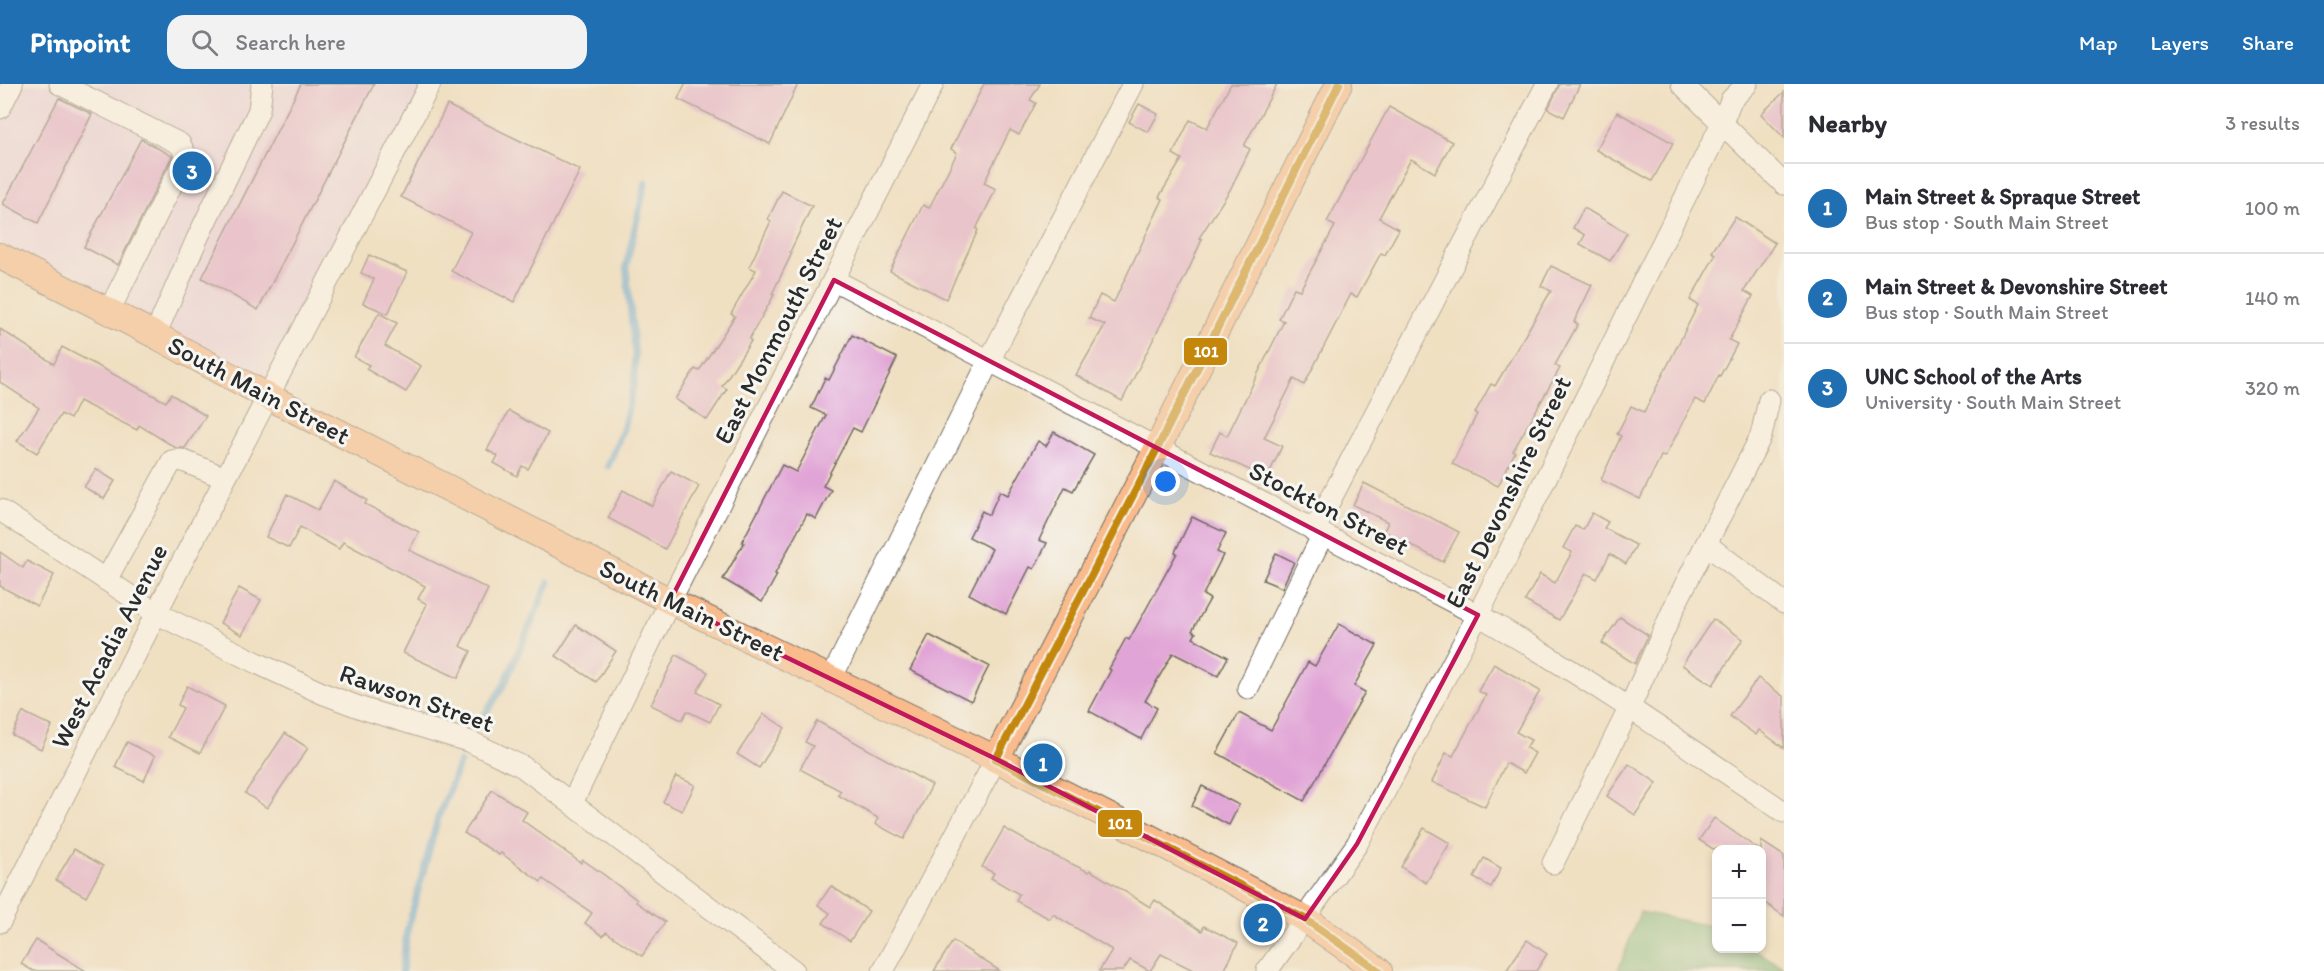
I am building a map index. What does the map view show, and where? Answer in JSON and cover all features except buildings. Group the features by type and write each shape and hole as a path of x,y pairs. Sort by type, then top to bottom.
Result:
{"main road":[{"path":"996,759 1157,449 1339,84"},
{"name":"South Main Street","path":"0,256 155,335 267,396 670,601 996,759 1305,919 1379,971"}],"street":[{"path":"0,108 12,84"},
{"path":"60,84 180,144 186,156 109,311"},
{"path":"155,335 197,239 259,110 262,84"},
{"name":"West Acadia Avenue","path":"0,922 267,396 430,84"},
{"name":"East Monmouth Street","path":"572,803 670,601 933,84"},
{"path":"831,679 989,361 1133,84"},
{"path":"1248,688 1318,533 1547,84"},
{"path":"1682,84 1784,184"},
{"name":"East Devonshire Street","path":"1267,971 1357,844 1478,615 1722,123 1731,100 1747,84"},
{"name":"Stockton Street","path":"834,280 1478,615 1630,707 1784,812"},
{"path":"1553,863 1630,707 1677,602 1761,436 1769,400"},
{"path":"106,580 172,461 181,460 225,478"},
{"name":"Rawson Street","path":"0,510 156,613 324,694 364,709 471,742 523,767 794,971"},
{"path":"1707,545 1784,603"},
{"path":"882,971 996,759"}],"highlighted area":[{"path":"834,280 1478,615 1357,844 1305,919 996,759 670,601"}],"shaded area":[{"path":"0,84 430,84 267,396 0,258"}],"green space":[{"path":"1640,912 1712,926 1712,953 1760,953 1784,968 1784,971 1618,971"}],"waterway":[{"path":"608,466 623,429 634,384 635,355 626,266 646,182"},
{"path":"480,722 504,685 549,582"},
{"path":"402,971 407,931 438,818 460,762"}],"transit line":[{"name":"101","path":"1339,84 1157,449 996,759 1305,919 1379,971"}],"place":[{"name":"UNC School of the Arts","path":"192,171"},
{"name":"Main Street & Spraque Street","path":"1043,763"},
{"name":"Main Street & Devonshire Street","path":"1263,923"}]}
